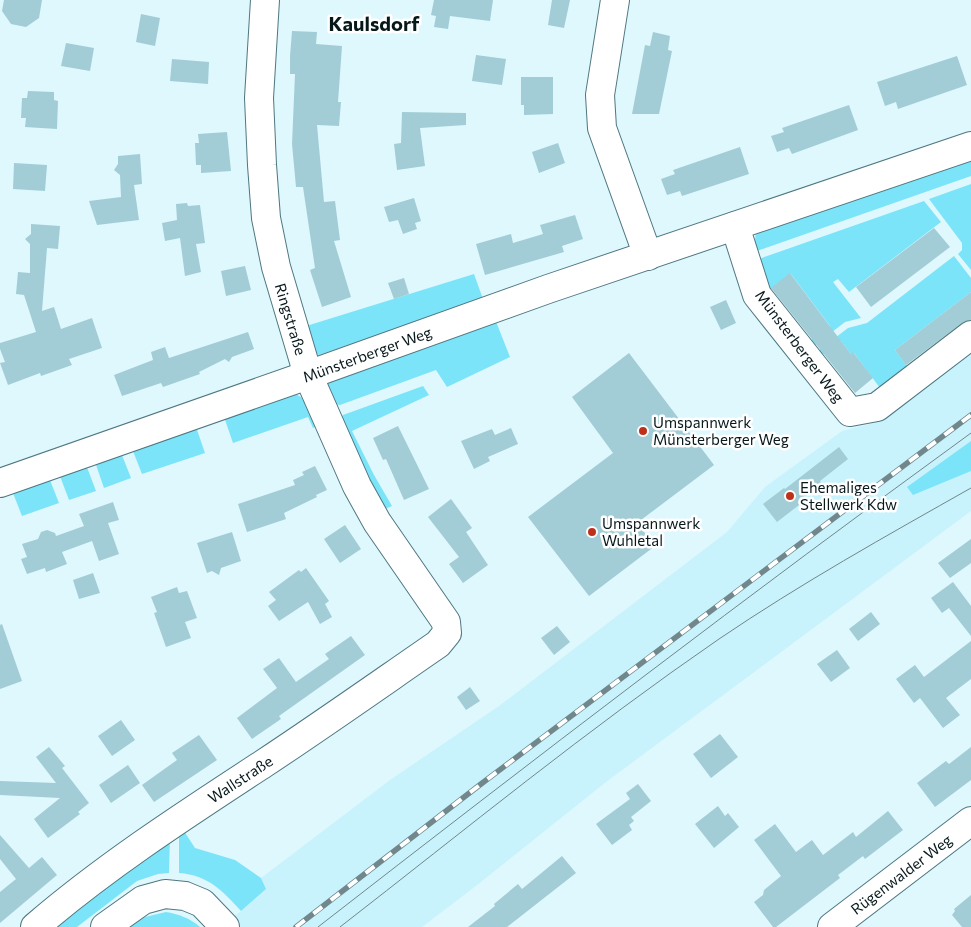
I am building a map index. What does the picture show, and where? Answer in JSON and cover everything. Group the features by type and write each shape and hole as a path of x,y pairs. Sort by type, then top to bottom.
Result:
{"street":[{"name":"Ringstraße","path":"263,0 260,98 262,165 266,218 276,267 308,376 357,486 377,522 446,622 447,633"},
{"path":"615,0 600,94 602,128 648,256"},
{"name":"Münsterberger Weg","path":"0,482 308,376 548,289 971,146"},
{"name":"Münsterberger Weg","path":"735,226 757,294 850,412 877,407 971,336"},
{"name":"Wallstraße","path":"35,927 72,895 104,872 175,822 362,697 438,644 447,633"},
{"name":"Rügenwalder Weg","path":"832,927 971,821"},
{"path":"105,927 143,900 165,894 185,896 202,902 225,927"}],"shaded area":[{"path":"971,155 971,176 754,252 756,229"},
{"path":"971,184 971,270 958,254 962,250 962,243 929,199"},
{"path":"924,201 941,222 849,292 838,279 833,282 861,318 845,322 814,346 810,341 830,326 791,274 764,294 753,261"},
{"path":"954,256 971,278 971,292 895,350 910,370 880,388 854,353 851,354 841,341 821,356 818,351 848,328 867,323"},
{"path":"474,274 483,299 319,355 313,352 303,327"},
{"path":"495,319 510,357 447,387 436,370 340,405 334,404 326,387 327,382"},
{"path":"971,351 971,511 606,782 422,927 220,927 266,889 261,878 390,780 499,706 727,532 765,487 842,431 878,422"},
{"path":"423,386 429,395 352,431 392,506 381,511 340,418 343,415"},
{"path":"292,392 306,400 320,425 313,428 308,417 233,443 223,414"},
{"path":"195,424 205,453 142,474 131,446"},
{"path":"971,441 971,471 913,495 907,487"},
{"path":"120,450 131,478 104,488 94,459"},
{"path":"85,462 96,491 69,500 58,471"},
{"path":"48,475 59,503 22,516 11,488"},
{"path":"182,828 195,848 235,860 261,878 266,889 241,911 214,885 198,877 179,873 179,829"},
{"path":"170,836 169,873 158,874 137,881 77,927 46,927"},
{"path":"166,912 184,917 200,927 128,927 145,917"}],"building":[{"path":"4,0 42,0 39,18 26,27 11,24 2,11"},
{"path":"434,0 493,0 490,21 450,16 448,29 434,27 436,16 431,15"},
{"path":"552,0 570,0 564,28 548,25"},
{"path":"141,14 160,18 155,46 136,42"},
{"path":"292,31 317,32 316,44 342,46 338,102 341,102 339,126 317,125 324,202 335,201 340,240 334,241 351,297 322,307 310,270 315,268 303,187 296,187 292,144 295,74 290,74"},
{"path":"653,32 670,36 668,50 672,51 659,114 632,114 645,45 650,46"},
{"path":"66,43 94,48 90,71 61,66"},
{"path":"476,55 506,59 502,85 472,81"},
{"path":"957,56 967,85 898,109 896,102 885,106 877,82"},
{"path":"172,59 209,62 208,84 170,81"},
{"path":"521,77 553,77 553,114 524,115 524,105 521,105"},
{"path":"28,91 54,92 54,100 58,101 57,129 25,127 26,118 21,118 22,98 27,98"},
{"path":"849,105 858,130 792,154 789,148 777,152 771,136 784,132 782,128"},
{"path":"402,112 466,113 466,125 420,128 425,166 397,170 394,144 401,143"},
{"path":"227,132 231,171 201,173 201,165 196,165 195,143 199,143 198,134"},
{"path":"558,143 565,163 539,173 532,152"},
{"path":"740,147 749,174 682,196 680,191 667,195 661,179 675,174 673,170"},
{"path":"140,154 142,184 134,185 139,220 97,225 89,201 121,197 120,175 114,170 118,164 118,156"},
{"path":"14,163 47,165 45,191 13,189"},
{"path":"414,198 421,221 415,223 417,229 403,234 398,220 389,222 384,207"},
{"path":"187,203 188,206 200,205 205,243 196,244 201,272 185,276 180,238 165,241 162,223 177,220 176,204"},
{"path":"575,215 583,239 562,246 564,252 485,275 476,244 511,234 513,243 543,234 540,225"},
{"path":"31,224 60,226 58,249 47,248 42,311 54,307 61,329 92,318 102,348 69,359 72,365 41,376 40,373 8,385 0,363 5,362 0,349 0,343 36,332 24,295 16,294 18,272 30,273 30,244 25,239 31,234"},
{"path":"934,228 950,247 871,307 856,287"},
{"path":"245,266 251,290 226,296 221,271"},
{"path":"790,273 851,354 853,352 873,378 855,393 771,288"},
{"path":"404,278 409,294 394,299 388,283"},
{"path":"971,292 971,320 962,323 906,365 895,350"},
{"path":"726,300 736,323 721,330 710,307"},
{"path":"248,332 254,349 232,357 229,362 225,359 199,372 200,374 163,387 161,383 122,396 114,375 153,360 151,352 165,347 169,358"},
{"path":"629,353 714,465 637,523 655,546 589,596 528,517 613,453 572,397"},
{"path":"398,426 429,489 404,500 386,459 383,460 373,438"},
{"path":"511,428 518,444 488,457 490,461 474,469 461,441 492,429 495,435"},
{"name":"Ehemaliges Stellwerk Kdw","path":"839,447 848,459 820,481 822,484 798,502 799,505 777,522 763,504"},
{"path":"315,466 327,490 284,513 286,519 247,532 238,504 295,485 293,480 304,475 302,472"},
{"path":"451,499 472,528 466,532 488,565 463,583 449,564 459,557 428,517"},
{"path":"113,502 119,520 108,523 119,554 99,561 92,541 62,552 67,564 46,572 45,568 27,574 21,559 27,557 22,544 38,539 41,532 47,530 55,533 56,536 84,526 79,514"},
{"path":"345,525 361,549 340,563 324,539"},
{"path":"232,532 241,561 221,568 219,575 212,571 207,573 197,543"},
{"path":"971,539 971,563 950,578 938,563"},
{"path":"306,568 329,601 325,604 332,617 320,624 308,602 279,621 268,606 276,600 269,592 299,570 301,572"},
{"path":"93,573 100,593 79,599 73,580"},
{"path":"953,582 971,606 971,636 949,608 942,613 931,598"},
{"path":"177,587 179,593 187,591 197,618 185,622 191,638 166,647 154,613 157,612 151,597"},
{"path":"871,612 880,624 858,641 849,629"},
{"path":"2,624 22,681 0,689 0,625"},
{"path":"557,626 570,642 554,655 541,638"},
{"path":"351,636 365,655 279,716 281,719 252,739 237,718 277,688 263,669 279,658 296,682 329,659 325,654"},
{"path":"971,641 971,679 946,698 960,715 943,728 920,698 914,703 896,679 915,665 924,677"},
{"path":"837,650 850,668 831,682 817,664"},
{"path":"470,687 480,701 466,710 457,697"},
{"path":"121,720 135,740 112,756 98,736"},
{"path":"720,734 738,757 711,778 693,754"},
{"path":"199,735 217,760 154,802 142,785 177,760 172,753"},
{"path":"49,747 65,766 62,768 89,803 78,812 80,814 48,838 34,819 60,798 0,795 0,781 56,783 36,757"},
{"path":"971,747 971,780 935,807 917,783 946,761 949,764"},
{"path":"128,765 140,783 111,803 99,785"},
{"path":"638,784 651,801 631,817 634,821 629,825 632,830 612,845 596,824 630,799 626,793"},
{"path":"718,806 725,816 728,813 739,827 714,848 695,824"},
{"path":"888,811 903,830 865,859 863,856 838,875 840,878 776,927 773,927 754,902 763,895 764,890 781,876 754,840 775,824 796,852 812,840 823,855 853,832 856,837"},
{"path":"0,835 29,868 42,857 57,875 0,923 0,892 16,879 0,859"},
{"path":"562,856 576,873 507,927 468,927 495,906 494,904 518,884 522,889"},
{"path":"971,895 971,927 962,927 952,915 955,911 954,909"}],"tram line":[{"path":"318,927 643,677 971,433"},
{"path":"340,927 574,744 670,673 719,639 812,580 971,488"}],"railway":[{"path":"296,927 481,784 971,415"}],"place":[{"name":"Umspannwerk Münsterberger Weg","path":"643,431"},
{"name":"Ehemaliges Stellwerk Kdw","path":"790,496"},
{"name":"Umspannwerk Wuhletal","path":"592,532"}],"district":[{"name":"Kaulsdorf","path":"374,23"}]}
